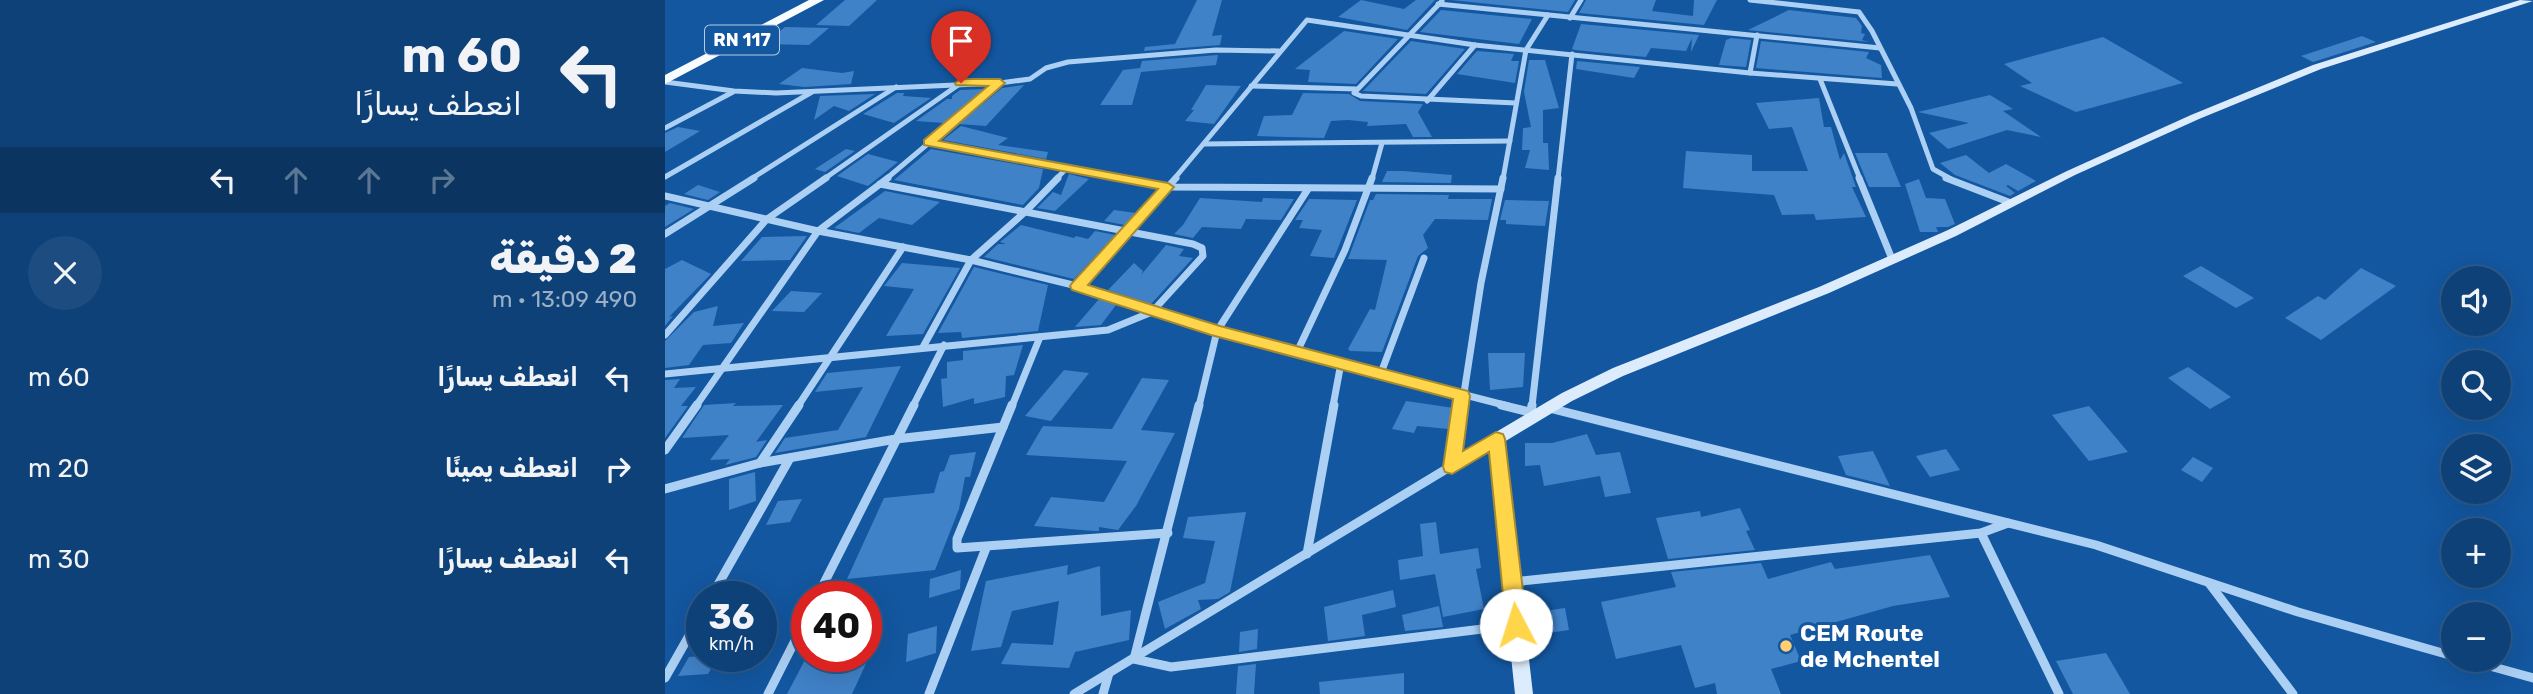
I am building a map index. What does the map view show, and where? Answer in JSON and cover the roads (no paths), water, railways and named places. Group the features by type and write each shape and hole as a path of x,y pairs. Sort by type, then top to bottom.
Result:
{"main road":[{"name":"RN 117","path":"665,81 818,0"}],"street":[{"path":"1570,18 1581,0"},
{"path":"1750,0 1856,11 1862,14 1911,108 1937,172 2011,203"},
{"path":"1074,694 1452,467 1539,411 1618,372 1825,289 2195,117 2317,67 2529,0"},
{"path":"1251,86 1356,89 1440,2 1570,18 1880,48"},
{"path":"1452,467 1481,283 1526,50 1548,15"},
{"path":"1077,286 1168,187 1304,21 1309,19 1475,45 1750,73 1897,84"},
{"path":"1750,73 1757,35"},
{"path":"1427,101 1475,45"},
{"path":"665,81 734,91 813,92 1000,83 1030,79 1046,68 1068,62 1216,50 1279,51"},
{"path":"1539,411 1572,54"},
{"path":"1820,79 1892,259"},
{"path":"665,335 767,219 961,83"},
{"path":"665,450 818,231 880,184 1000,83"},
{"path":"665,234 897,87"},
{"path":"1356,89 1355,93 1361,96 1516,103"},
{"path":"665,128 734,91"},
{"path":"665,177 813,92"},
{"path":"1204,144 1510,141"},
{"path":"929,143 1168,187 1501,189"},
{"path":"1297,352 1335,275 1371,189 1382,143"},
{"path":"923,347 971,260 1067,168"},
{"path":"665,374 1108,330 1152,312 1203,256 1204,251 1193,244 880,184"},
{"path":"1134,659 1217,331 1308,189"},
{"path":"665,196 818,231 971,260 1077,286 1217,331 1462,396 1539,411 1761,463 2096,545 2298,612 2441,653"},
{"path":"759,463 903,247"},
{"path":"1381,373 1424,258"},
{"path":"1040,337 956,545 962,549 986,548 1168,533"},
{"path":"825,581 944,345"},
{"path":"1307,554 1342,363"},
{"path":"665,489 759,463 896,439 1003,427"},
{"path":"1496,439 1524,694"},
{"path":"720,581 790,458"},
{"path":"1512,582 1981,533 2008,523"},
{"path":"1981,533 2059,694"},
{"path":"929,694 986,548"},
{"path":"2209,582 2293,694"},
{"path":"1134,659 1171,667 1516,625"},
{"path":"665,678 686,641"},
{"path":"768,694 791,649"},
{"path":"2511,672 2533,678"},
{"path":"1103,694 1109,673"}],"place":[{"name":"CEM Route de Mchentel","path":"1786,646"}]}
